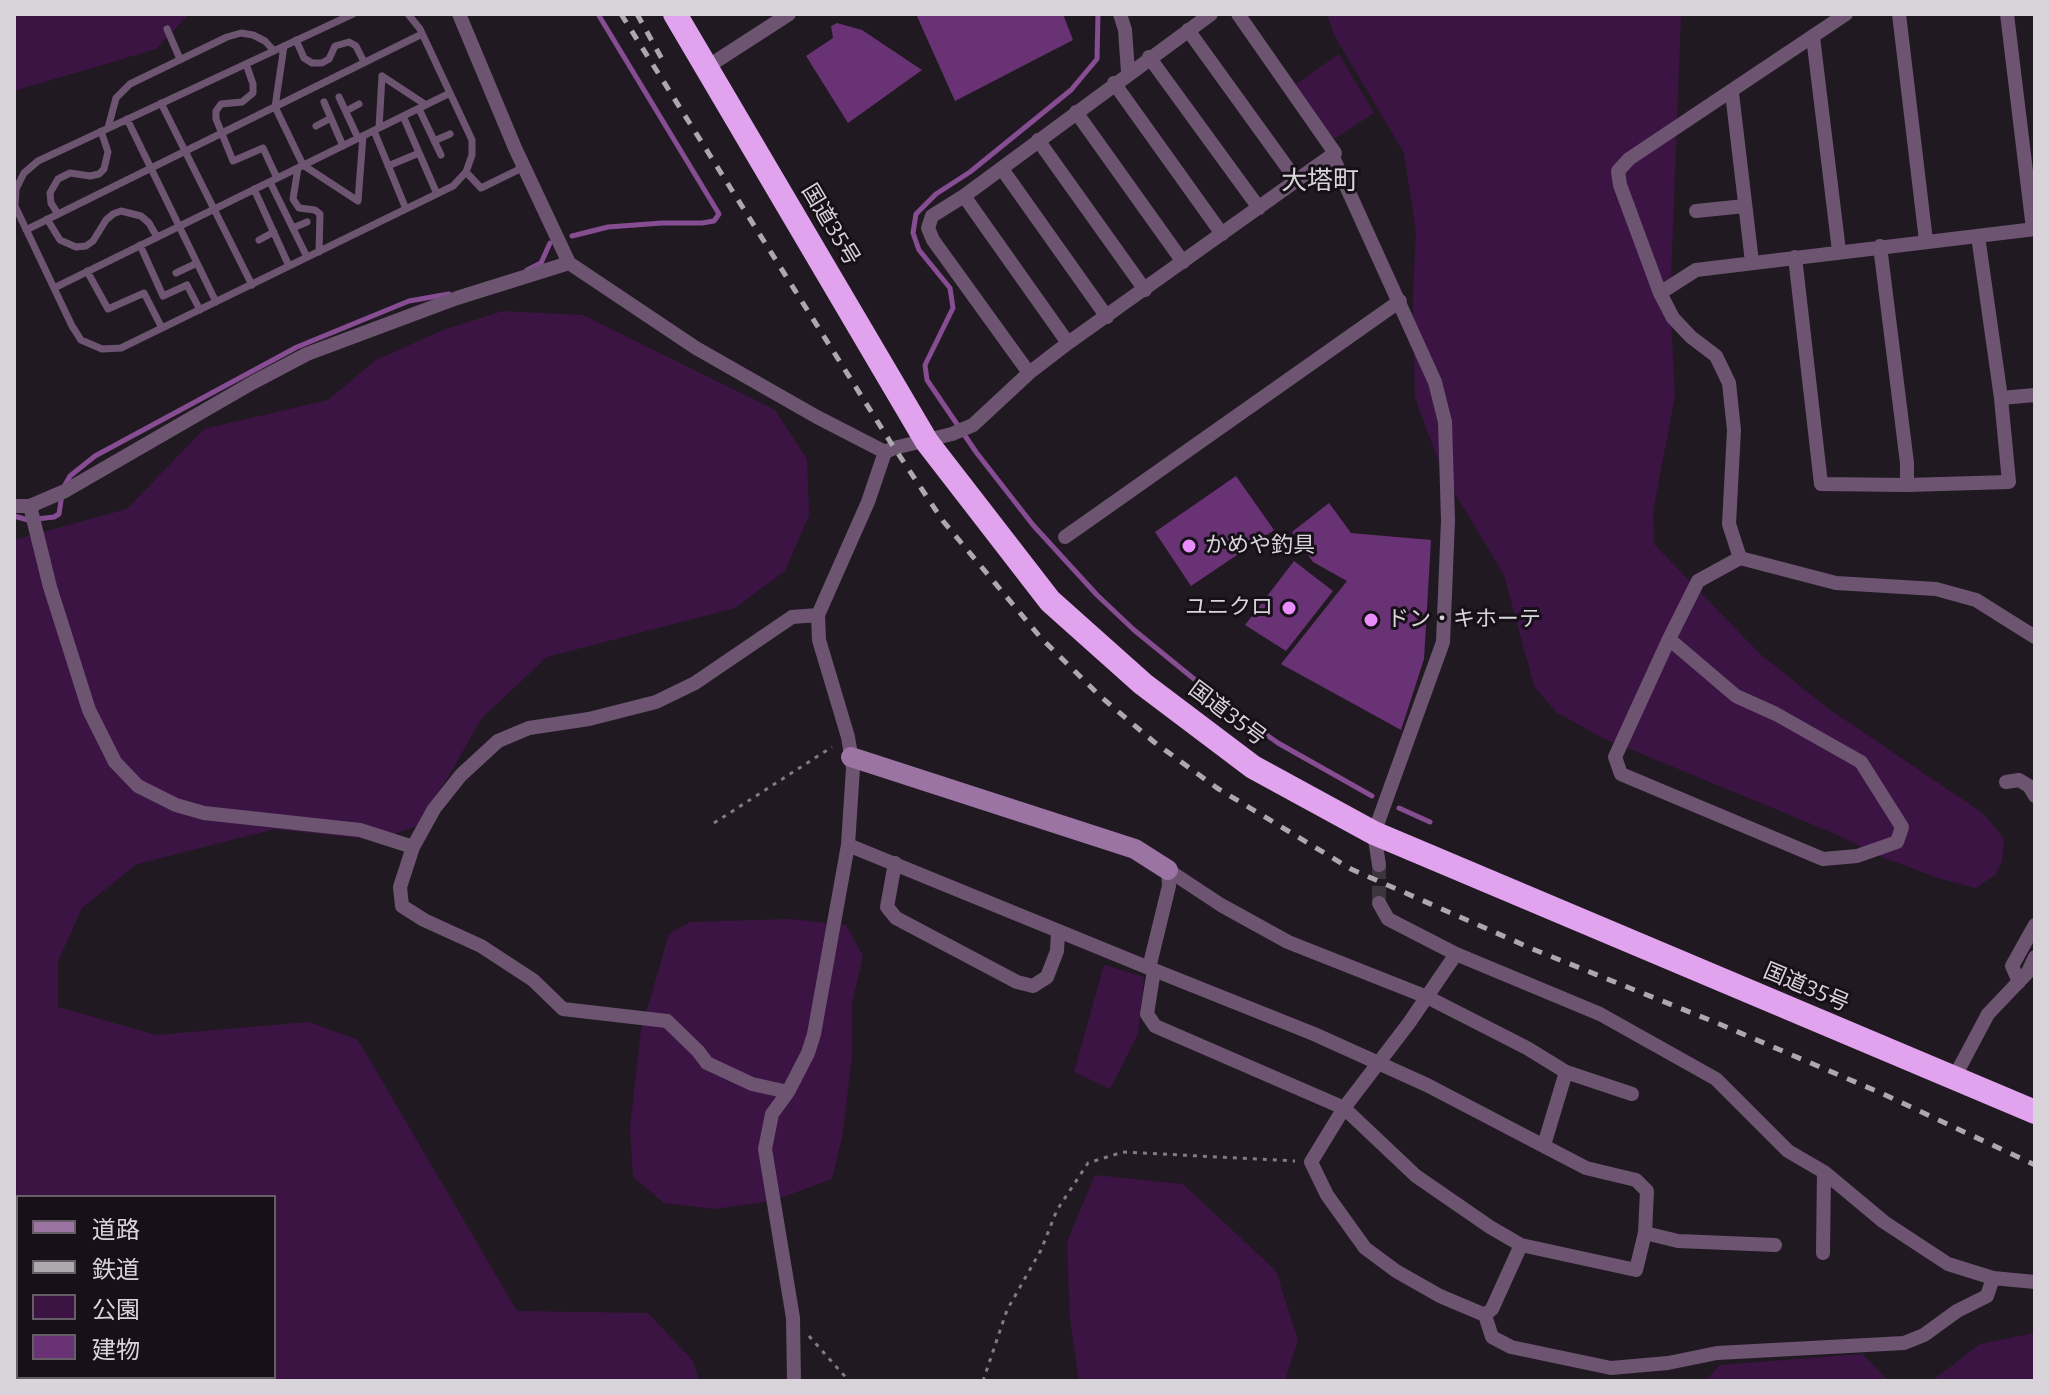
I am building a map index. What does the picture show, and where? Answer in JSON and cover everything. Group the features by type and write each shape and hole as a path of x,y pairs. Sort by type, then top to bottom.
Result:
{"highway":[{"name":"国道35号","path":"675,14 927,442 1050,601 1143,684 1253,767 1374,833 1954,1078 2032,1104"}],"street":[{"path":"459,14 569,263 696,348 885,452"},
{"path":"707,67 789,14"},
{"path":"1120,14 1125,30 1128,72"},
{"path":"1029,373 933,240 928,228 932,216 1002,169 1128,72 1211,14"},
{"path":"794,1381 793,1318 765,1149 772,1114 788,1092 814,1034 848,845 853,768 850,747 819,640 818,615 868,502 885,452 927,442 973,425 1029,373 1068,343 1335,153 1238,14"},
{"path":"1740,558 1729,524 1734,430 1729,383 1716,356 1673,318 1660,293 1620,185 1618,171 1629,159 1846,14"},
{"path":"1899,14 1926,241"},
{"path":"1660,293 1696,270 2034,229 2007,14"},
{"path":"1188,30 1297,181"},
{"path":"1813,37 1839,251"},
{"path":"1149,57 1259,208"},
{"path":"1114,83 1222,234"},
{"path":"1732,93 1752,262"},
{"path":"1076,112 1183,262"},
{"path":"1038,140 1145,290"},
{"path":"1332,155 1435,382 1445,422 1448,520 1443,642 1374,833 1379,865"},
{"path":"1002,169 1107,317"},
{"path":"964,196 1068,343"},
{"path":"1696,211 1745,206"},
{"path":"1795,257 1821,484 2009,482 2001,398 1978,236"},
{"path":"1880,246 1907,463 1907,485"},
{"path":"14,506 30,506 65,491 307,354 457,298 569,263"},
{"path":"1065,537 1400,301"},
{"path":"2001,398 2035,395"},
{"path":"30,506 50,587 89,710 115,762 138,786 176,805 204,813 360,830 413,847"},
{"path":"1669,639 1736,696 1776,714 1861,762 1902,827 1897,842 1857,856 1823,859 1621,774 1615,757 1669,639 1698,581 1740,558 1836,583 1936,589 1976,600 2035,637"},
{"path":"788,1092 752,1084 707,1063 667,1021 563,1009 533,980 481,946 424,920 402,906 400,887 413,847 434,809 461,775 498,741 529,728 576,722 656,702 695,683 792,617 818,615"},
{"path":"850,747 1135,849 1221,905 1288,942 1427,997 1527,1048 1566,1072 1632,1094"},
{"path":"2006,782 2019,780 2029,786 2035,796"},
{"path":"848,845 1058,933 1152,969 1378,1063 1427,1085 1586,1168 1636,1180 1647,1191 1645,1233 1636,1270 1521,1245 1416,1176 1344,1108 1155,1026 1147,1014 1152,969 1169,886 1168,870"},
{"path":"895,863 887,907 896,918 1017,982 1033,986 1047,977 1057,951 1058,933"},
{"path":"1379,903 1388,919 1456,954 1600,1014 1716,1079 1788,1151 1824,1172 1884,1222 1948,1264 1993,1278 2035,1282"},
{"path":"2019,982 2012,966 2035,925"},
{"path":"1456,954 1344,1108 1311,1162 1327,1195 1365,1248 1429,1290 1485,1315 1492,1337 1511,1347 1611,1368 1668,1363 1717,1353 1904,1343 1924,1335 1957,1311 1987,1296 1993,1278"},
{"path":"1954,1078 1988,1014 2028,972 2035,957"},
{"path":"1544,1145 1566,1072"},
{"path":"1823,1253 1824,1172"},
{"path":"1645,1233 1678,1241 1775,1245"},
{"path":"1485,1315 1492,1309 1521,1245"}],"lane":[{"path":"353,14 104,129 38,161 24,173 16,189 15,206 81,340 102,349 121,348 453,186 466,172 472,155 472,140 422,34 408,14"},
{"path":"167,29 180,59"},
{"path":"58,214 51,203 50,193 58,179 70,173 90,176 104,169 108,152 104,129 116,98 130,84 241,33 265,41 274,51"},
{"path":"26,230 422,34"},
{"path":"296,40 304,58 312,63 322,63 329,59 335,46 349,42 356,46 364,62"},
{"path":"284,46 275,107 301,166 358,201 361,137 339,97"},
{"path":"246,64 253,93 242,102 221,104 216,111 216,119 233,161 263,148 307,257"},
{"path":"406,209 376,129 382,76 422,107 441,155"},
{"path":"54,288 450,93"},
{"path":"324,102 343,146"},
{"path":"161,103 252,285"},
{"path":"346,111 359,104"},
{"path":"403,116 437,194"},
{"path":"316,126 331,118"},
{"path":"127,119 216,302"},
{"path":"434,141 450,134"},
{"path":"388,166 419,153"},
{"path":"301,166 293,199 299,208 315,210 320,214 319,252"},
{"path":"466,172 481,188 524,167"},
{"path":"254,189 289,266"},
{"path":"47,219 60,240 76,247 93,241 106,220 121,211 141,216 157,237"},
{"path":"293,228 307,222"},
{"path":"259,240 274,232"},
{"path":"140,245 163,296 187,285 200,310"},
{"path":"176,273 197,263"},
{"path":"87,271 108,309 144,293 162,328"}],"path":[{"path":"714,823 850,747"},
{"path":"983,1381 1007,1310 1041,1250 1057,1210 1088,1163 1123,1152 1311,1162"},
{"path":"793,1318 849,1381"}],"green space":[{"path":"14,14 189,14 156,49 14,91"},
{"path":"1327,14 1681,14 1670,303 1675,396 1653,511 1654,544 1759,653 1829,709 1984,814 2004,839 2002,861 1996,874 1976,888 1887,859 1833,833 1601,737 1556,712 1534,686 1504,575 1443,473 1415,398 1413,296 1416,231 1404,153 1334,35"},
{"path":"1339,54 1374,113 1334,139 1295,85"},
{"path":"503,311 583,315 775,410 807,459 809,515 785,571 735,608 547,657 482,718 420,825 375,840 275,829 137,864 82,908 58,961 58,1007 156,1035 309,1022 358,1040 517,1311 648,1313 693,1361 699,1381 14,1381 14,540 127,509 204,429 328,400 376,360 443,330"},
{"path":"790,919 846,925 863,956 852,1003 852,1054 843,1132 832,1179 772,1201 715,1209 664,1203 633,1177 630,1128 641,1030 669,934 690,922"},
{"path":"1104,965 1144,977 1138,1034 1110,1089 1074,1072"},
{"path":"1095,1175 1183,1184 1276,1271 1298,1340 1285,1381 1079,1381 1070,1319 1067,1242"},
{"path":"2035,1333 2035,1381 1932,1381 1980,1344"},
{"path":"1862,1354 1889,1381 1705,1381 1720,1365"}],"building":[{"path":"916,14 1063,14 1073,40 955,101"},
{"path":"837,23 862,30 922,70 848,123 806,56 833,38 831,26"},
{"path":"1236,476 1274,530 1191,586 1155,532"},
{"name":"ドン・キホーテ","path":"1329,503 1351,533 1431,540 1424,659 1401,730 1281,664 1347,581 1313,562 1292,532"},
{"name":"ユニクロ","path":"1294,561 1333,591 1286,651 1245,625"}],"waterway":[{"path":"572,236 608,227 702,223 714,221 719,214 598,14"},
{"path":"1098,14 1097,59 1071,90 970,172 936,194 916,214 913,233 919,250 950,288 953,308 925,365 927,380 976,452 1033,525 1097,595 1134,630 1237,714 1278,743 1372,796"},
{"path":"527,270 541,263 550,243"},
{"path":"65,485 70,476 95,456 297,347 409,301 449,294"},
{"path":"14,516 28,520 54,517 59,514 62,494"},
{"path":"1399,808 1430,822"}],"tunnel":[{"path":"1379,865 1379,903"}],"railway":[{"path":"621,14 943,521 1041,638 1100,696 1154,742 1217,788 1351,869 1535,950 1881,1093 2035,1165"},
{"path":"637,14 662,59"}],"place":[{"name":"かめや釣具","path":"1189,546"},
{"name":"ユニクロ","path":"1289,608"},
{"name":"ドン・キホーテ","path":"1371,620"}],"district":[{"name":"大塔町","path":"1320,182"}]}
